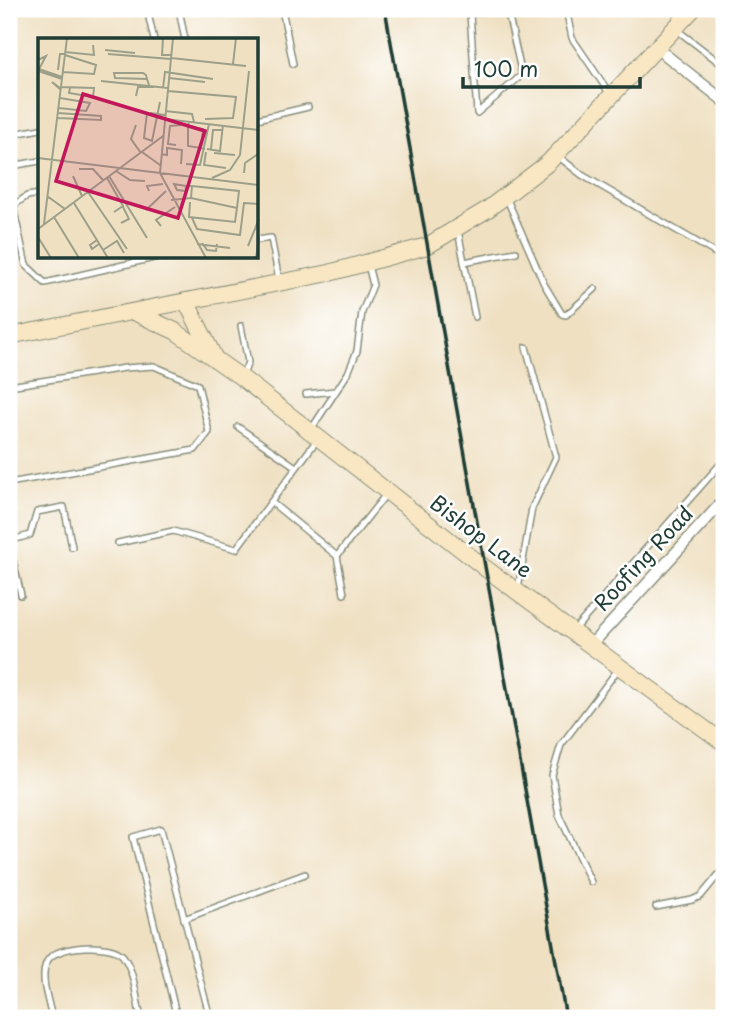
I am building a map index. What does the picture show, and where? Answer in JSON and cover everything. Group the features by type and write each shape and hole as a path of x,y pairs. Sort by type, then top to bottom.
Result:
{"street":[{"path":"9,336 279,283 368,263 427,246 506,197 556,155 693,9"},
{"path":"658,49 724,101"},
{"name":"Bishop Lane","path":"186,301 216,360"},
{"name":"Bishop Lane","path":"134,312 175,331 242,378 518,592 724,743"},
{"name":"Roofing Road","path":"591,645 724,500"}],"lane":[{"path":"9,12 24,9"},
{"path":"147,9 154,38"},
{"path":"179,9 185,38"},
{"path":"282,9 293,64"},
{"path":"494,9 469,11 477,113 522,75 507,9"},
{"path":"566,9 572,38 612,97"},
{"path":"675,29 724,66"},
{"path":"259,119 308,107"},
{"path":"9,135 38,129"},
{"path":"556,155 582,175 724,258"},
{"path":"38,161 11,166 11,206 26,265 45,283 149,259"},
{"path":"11,206 27,196 38,194"},
{"path":"506,197 544,284 562,314 566,315 595,289"},
{"path":"457,229 475,317"},
{"path":"259,240 271,238 279,283"},
{"path":"464,262 516,252"},
{"path":"118,543 173,531 236,549 296,467 315,435 335,391 348,373 357,351 362,312 373,285 368,263"},
{"path":"241,327 248,362 242,378"},
{"path":"518,592 532,508 556,457 526,347"},
{"path":"9,386 154,366 198,385 209,432 195,450 9,483"},
{"path":"306,394 335,391"},
{"path":"238,427 296,467"},
{"path":"573,631 724,460"},
{"path":"337,555 387,491"},
{"path":"271,502 337,555 345,594"},
{"path":"21,596 9,542 30,535 37,512 64,507 72,547"},
{"path":"591,882 559,814 552,775 561,745 620,666"},
{"path":"177,1018 133,837 160,829 210,1018"},
{"path":"656,907 701,896 724,868"},
{"path":"184,919 306,874"},
{"path":"52,1018 43,973 48,958 57,952 92,946 110,948 121,953 127,963 141,1018"},
{"path":"9,1008 10,1017"}],"railway":[{"path":"385,9 566,1018"}]}
